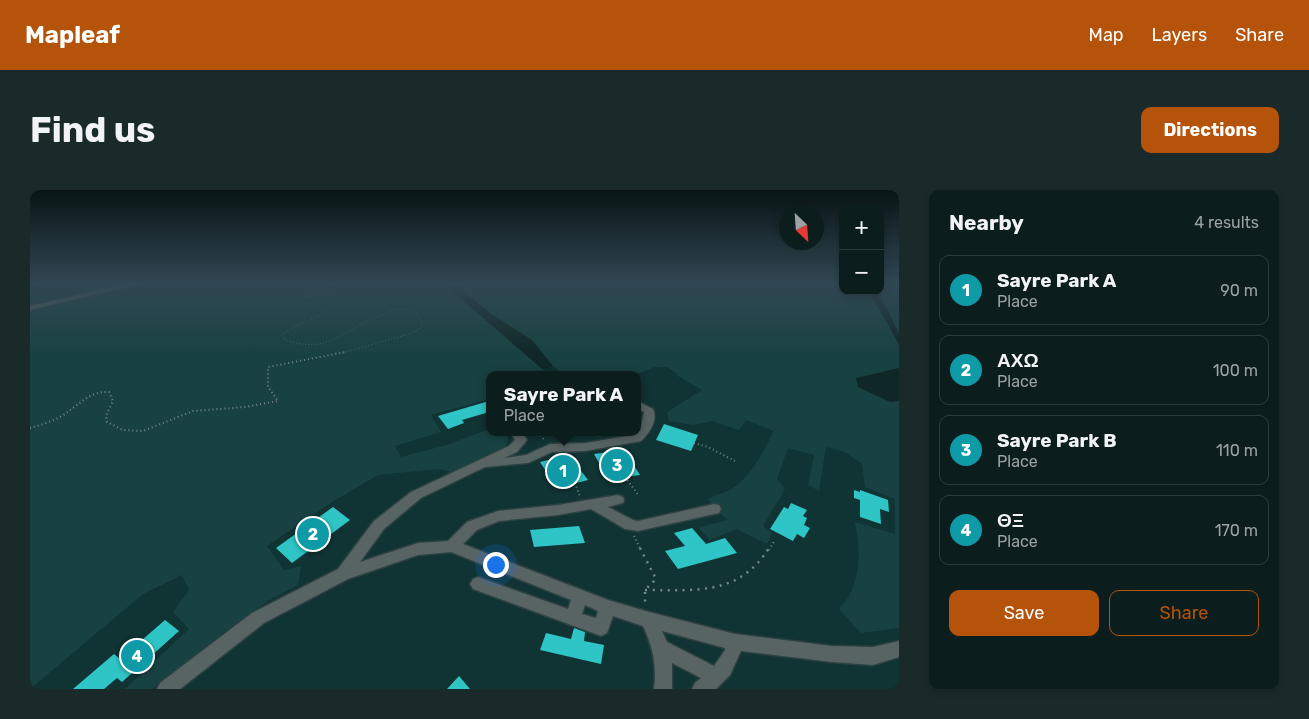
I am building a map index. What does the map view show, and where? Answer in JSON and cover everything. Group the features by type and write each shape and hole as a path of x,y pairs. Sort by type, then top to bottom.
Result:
{"street":[{"path":"641,407 650,414 647,425 641,433"},
{"path":"343,574 379,525 416,495 513,449 521,440 518,436"},
{"path":"480,464 528,459 550,448 585,447 637,438 639,436"},
{"path":"452,546 472,526 498,516 589,506 618,500"},
{"path":"589,506 630,525 638,526 714,509"},
{"path":"166,689 258,618 343,574 418,549 452,546 607,606 647,619 735,642 832,654 873,656 899,649"},
{"path":"478,584 601,628 607,606"},
{"path":"573,618 580,596"},
{"path":"647,619 662,648 666,667 663,689"},
{"path":"701,689 727,666 733,653 735,642"},
{"path":"662,648 715,676"}],"path":[{"path":"30,428 61,416 75,407 83,398 93,393 104,391 109,392 113,401 106,416 107,422 114,428 132,432 156,427 178,416 195,411 250,407 278,401 268,387 268,367 344,353 408,334 418,330 422,324 419,316 414,311 404,309 365,321 324,344 301,346 285,340 282,335 288,329 336,307"},
{"path":"694,443 708,447 737,462"},
{"path":"625,477 639,496"},
{"path":"575,483 589,506"},
{"path":"630,525 656,579 645,590 647,619"},
{"path":"645,590 709,588 729,583 757,566 775,540"}],"shaded area":[{"path":"46,307 471,307 544,371 486,371 486,400 431,415 441,432 395,446 401,457 450,444 486,430 486,436 508,436 506,446 452,472 438,469 378,475 332,502 267,546 284,570 301,566 298,585 268,601 232,626 152,689 125,689 189,629 173,612 189,590 182,575 143,594 30,689 30,311"},
{"path":"483,307 878,307 899,345 899,368 856,378 858,387 890,402 899,401 899,628 861,633 839,609 847,600 856,579 859,557 855,522 895,534 895,499 865,487 862,464 845,452 826,447 819,491 808,485 814,455 788,448 777,479 785,489 763,526 772,533 767,544 737,529 710,540 699,528 727,520 708,499 730,490 740,483 752,470 774,431 746,420 739,430 712,421 693,425 669,421 667,412 702,390 676,375 678,374 667,367 655,367 641,372 560,371 553,366 532,340"},
{"path":"886,307 899,307 899,334 888,310"},
{"path":"687,330 899,455 899,689 30,689 30,488 486,384 486,436 641,436 641,371 534,371"}],"building":[{"path":"486,402 486,413 462,420 464,423 448,429 438,416"},
{"path":"664,424 698,435 691,451 656,440"},
{"path":"624,450 640,475 608,479 594,454"},
{"path":"569,455 588,480 557,488 540,462"},
{"path":"854,490 860,492 860,490 888,500 889,512 880,509 881,524 860,517 860,500 854,498"},
{"path":"791,503 807,510 803,516 807,518 804,525 810,528 804,538 797,534 793,541 770,529 784,507 788,509"},
{"path":"333,507 350,520 292,563 276,548"},
{"path":"579,526 585,543 534,547 530,530"},
{"path":"692,528 706,544 725,538 737,553 678,569 665,551 685,546 674,533"},
{"path":"165,620 179,631 122,682 117,678 104,689 73,689 114,654 120,659"},
{"path":"574,628 585,632 584,641 604,645 601,664 540,650 546,633 571,639"},
{"path":"459,676 470,689 447,689"}],"place":[{"name":"Sayre Park B","path":"617,465"},
{"name":"Sayre Park A","path":"563,471"},
{"name":"ΑΧΩ","path":"313,534"},
{"name":"ΘΞ","path":"137,656"}]}
